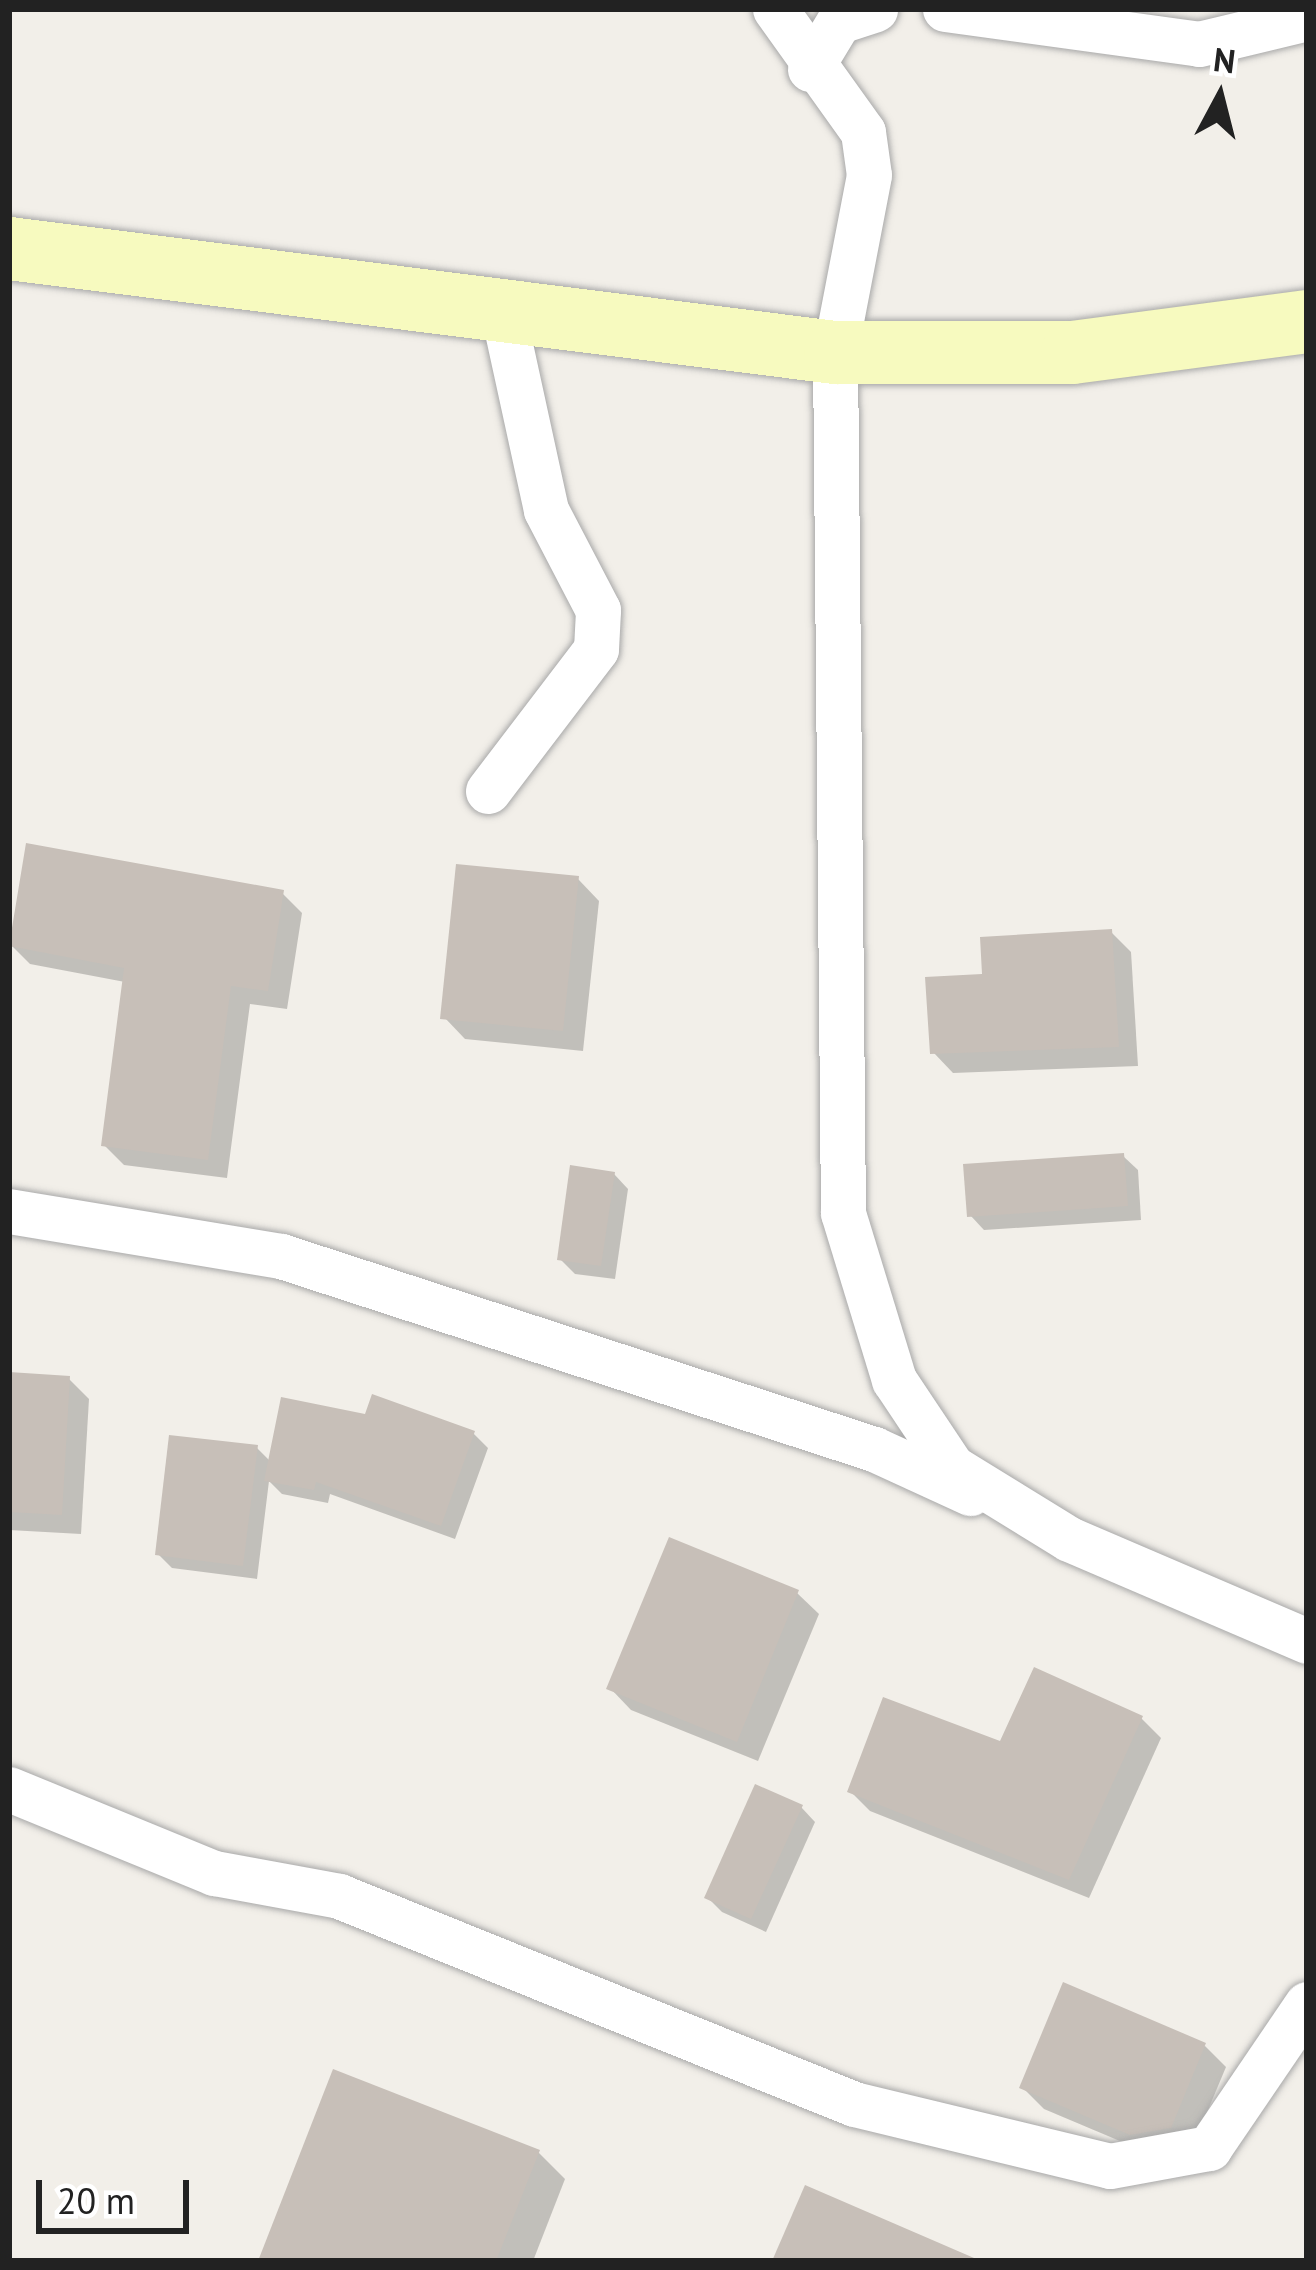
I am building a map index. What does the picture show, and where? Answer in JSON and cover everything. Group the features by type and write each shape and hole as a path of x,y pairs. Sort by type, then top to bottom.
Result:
{"street":[{"path":"775,9 810,69 863,132 869,175 835,352 843,1213 894,1380 952,1467 1069,1539"},
{"path":"810,69 839,21 874,9"},
{"path":"945,9 1199,44 1307,18"},
{"path":"9,248 835,352 1072,352 1307,321"},
{"path":"488,791 596,650 598,610 546,510 503,313"},
{"path":"9,1211 281,1256 874,1449 1307,1641"},
{"path":"9,1789 214,1873 339,1896 854,2104 1110,2166 1209,2148 1307,2005"}],"building":[{"path":"26,843 284,890 268,991 231,986 208,1160 101,1146 124,968 9,946"},
{"path":"456,864 579,876 563,1031 440,1019"},
{"path":"1112,929 1119,1047 930,1054 925,977 982,974 980,937"},
{"path":"1124,1153 1128,1206 967,1217 963,1164"},
{"path":"570,1165 615,1172 601,1266 557,1260"},
{"path":"9,1372 70,1376 62,1515 9,1512"},
{"path":"372,1394 475,1431 441,1526 316,1482 314,1490 264,1481 281,1397 365,1414"},
{"path":"169,1435 258,1445 243,1566 155,1555"},
{"path":"669,1537 799,1590 737,1742 606,1689"},
{"path":"1034,1667 1143,1716 1069,1880 847,1792 883,1697 1000,1741"},
{"path":"755,1784 803,1805 751,1919 704,1898"},
{"path":"1063,1982 1206,2043 1171,2128 1130,2135 1019,2088"},
{"path":"333,2069 540,2150 496,2261 258,2261"},
{"path":"805,2185 981,2261 772,2261"}]}
